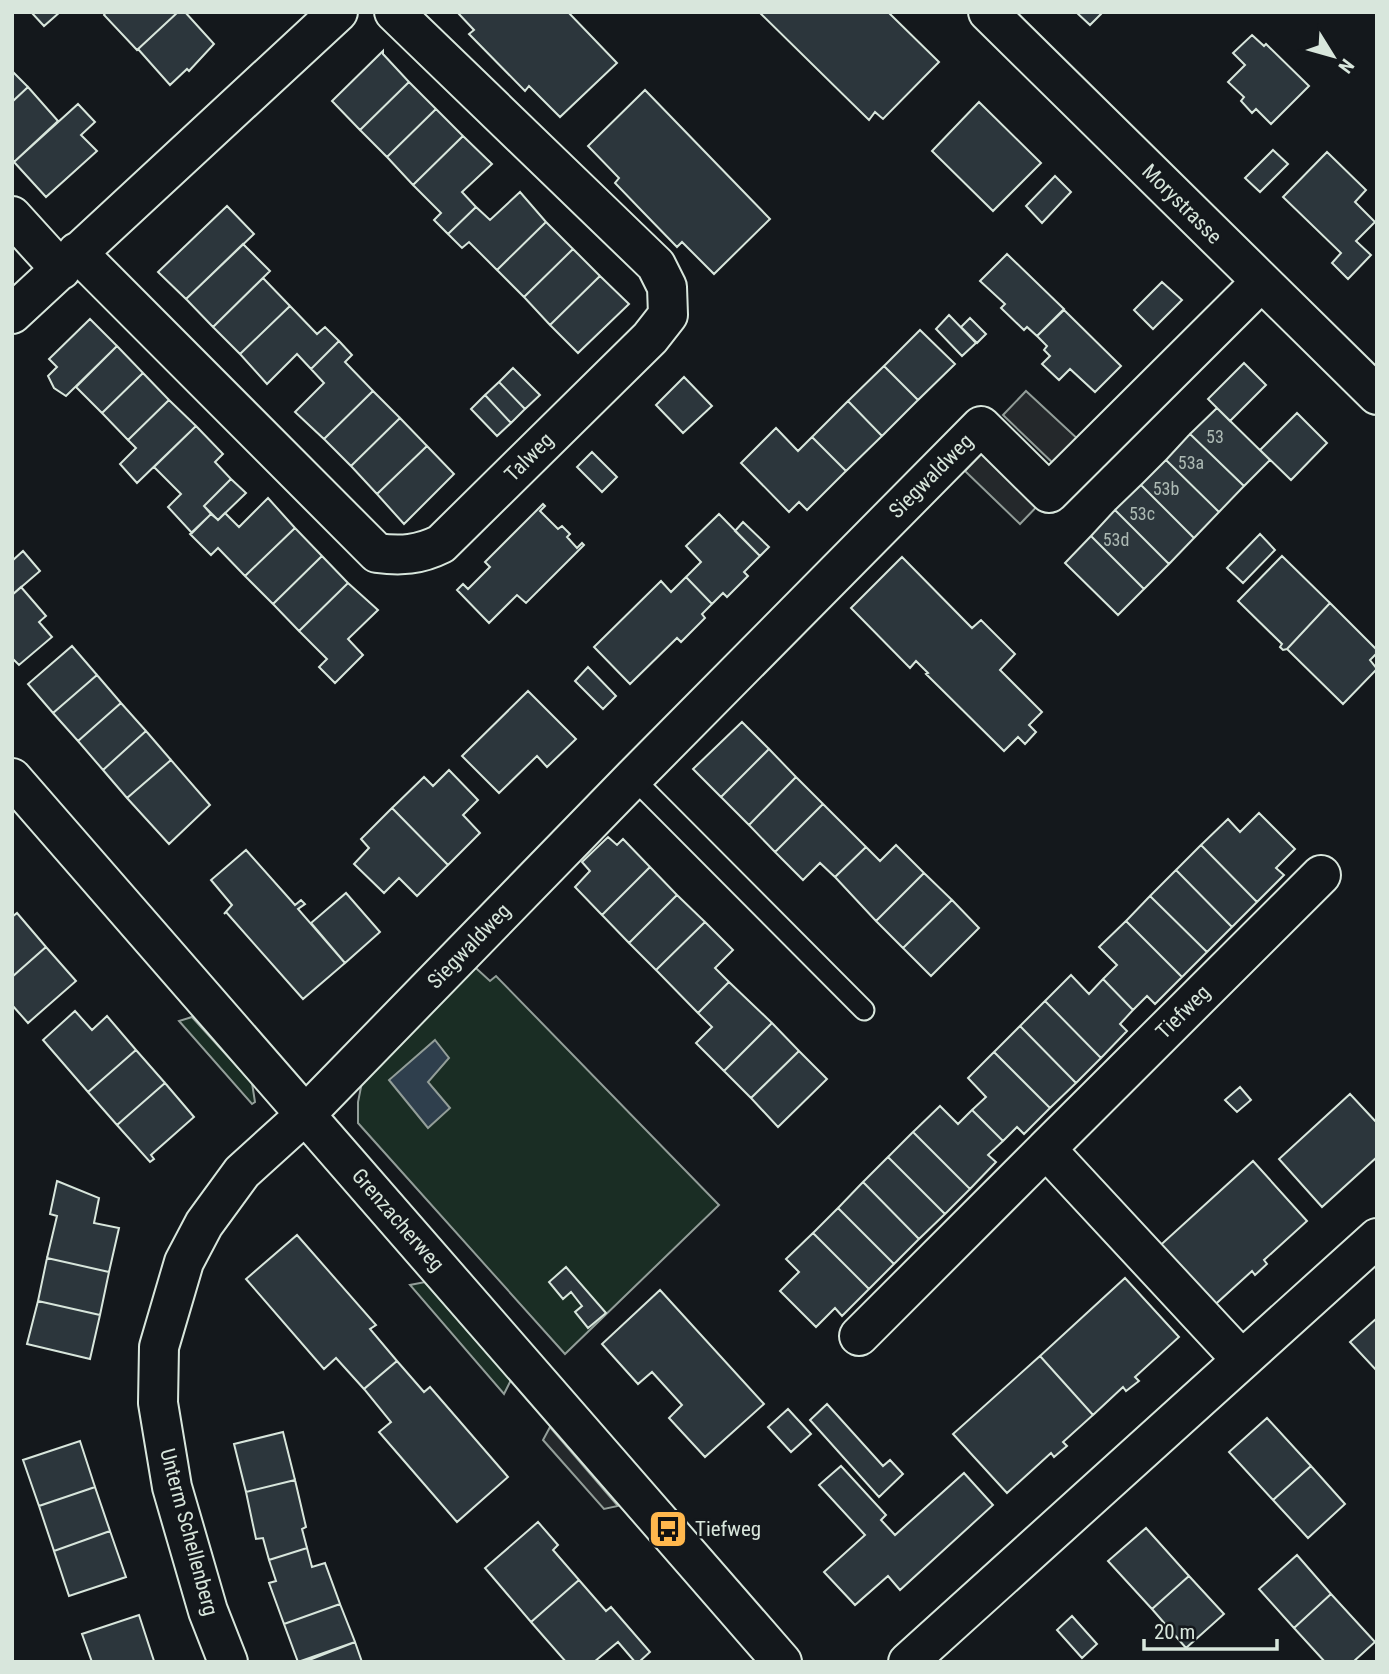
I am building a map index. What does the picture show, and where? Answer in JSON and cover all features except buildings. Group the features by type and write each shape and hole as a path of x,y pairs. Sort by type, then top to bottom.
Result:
{"street":[{"path":"12,314 338,12"},
{"name":"Talweg","path":"12,216 69,261 377,553 400,556 421,553 441,544 650,338 668,315 667,287 656,265 394,12"},
{"name":"Morystrasse","path":"988,12 1377,395"},
{"name":"Siegwaldweg","path":"306,1114 981,426 1049,493 1261,282"},
{"name":"Grenzacherweg","path":"12,778 782,1662"},
{"name":"Tiefweg","path":"859,1336 1321,875"},
{"name":"Unterm Schellenberg","path":"228,1662 208,1611 172,1487 158,1403 159,1347 184,1262 204,1224 242,1172 306,1114"},
{"path":"1046,1149 1242,1360"},
{"path":"908,1662 1377,1238"}],"lane":[{"path":"633,778 864,1010"}],"green space":[{"path":"466,959 490,981 496,976 719,1205 565,1354 358,1123 358,1102 366,1062"},
{"path":"192,1017 252,1083 255,1102 252,1104 179,1021"},
{"path":"425,1282 511,1380 504,1394 410,1285"}],"shaded area":[{"path":"1026,391 1081,442 1057,467 1003,415"},
{"path":"991,444 1046,497 1020,524 965,471"},
{"path":"550,1427 618,1506 604,1509 543,1440"}],"water":[{"path":"435,1040 449,1058 428,1082 450,1108 428,1128 389,1080"}],"place":[{"name":"Tiefweg","path":"668,1529"}]}
